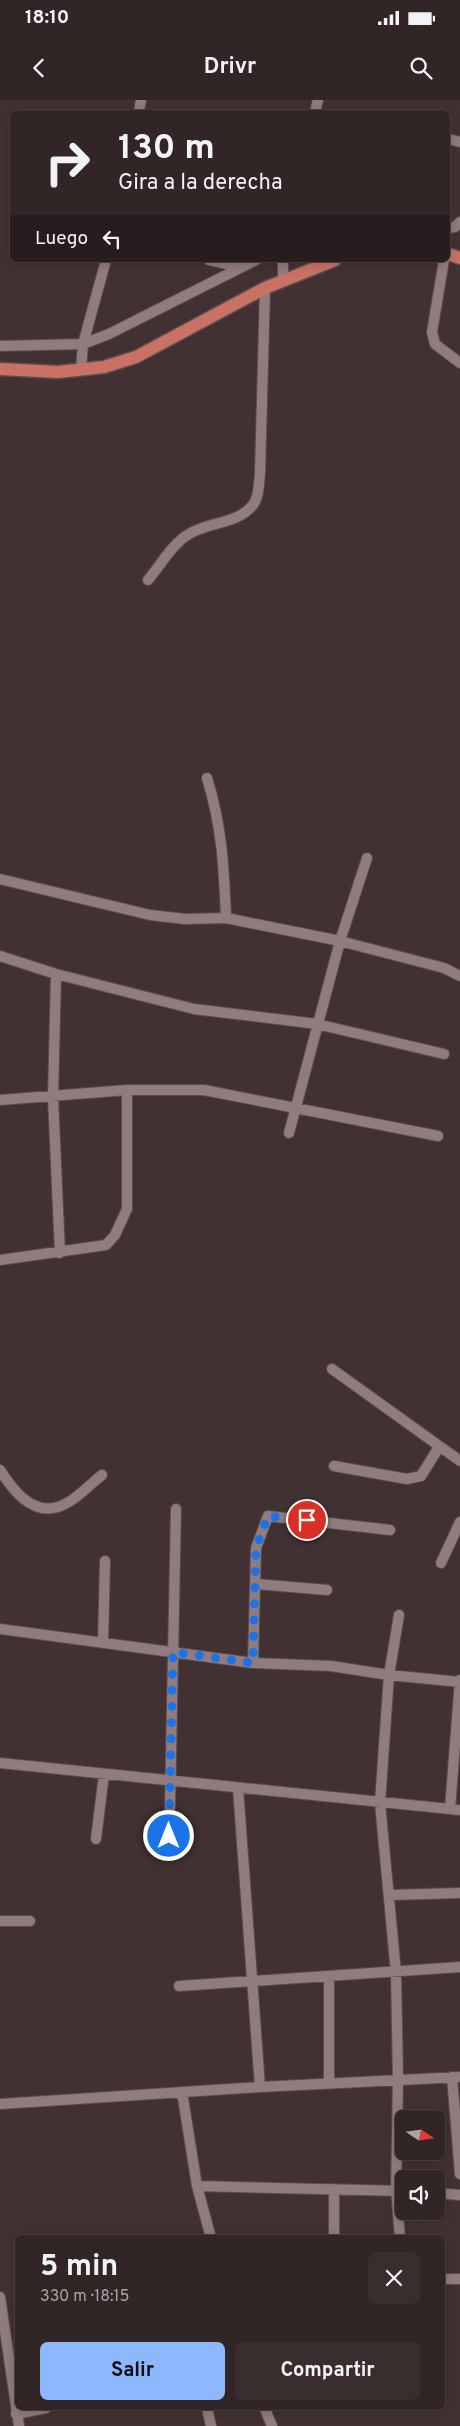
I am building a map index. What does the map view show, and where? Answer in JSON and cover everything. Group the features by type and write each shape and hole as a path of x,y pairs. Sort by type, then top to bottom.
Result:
{"main road":[{"path":"0,369 58,372 81,370 136,357 265,288 330,262"}],"street":[{"path":"81,370 83,344 105,262"},
{"path":"218,262 240,267"},
{"path":"0,346 83,344 109,334 251,262"},
{"path":"283,262 283,280"},
{"path":"444,262 432,332 435,344 460,364"},
{"path":"148,580 181,539 194,531 234,518 253,506 257,495 260,473 265,288"},
{"path":"207,778 217,808 224,860 226,918"},
{"path":"289,1133 340,941 367,858"},
{"path":"0,879 150,915 186,918 226,918 340,941 444,968 460,976"},
{"path":"0,956 56,974 194,1009 317,1024 444,1054"},
{"path":"56,974 53,1098 60,1253"},
{"path":"0,1260 106,1246 115,1235 125,1216 127,1090"},
{"path":"0,1100 53,1098 127,1090 204,1090 438,1136"},
{"path":"332,1369 460,1461"},
{"path":"334,1466 407,1479 421,1476 439,1447"},
{"path":"0,1470 10,1487 22,1499 38,1507 57,1507 102,1475"},
{"path":"169,1855 169,1780 176,1509"},
{"path":"253,1663 256,1548 268,1516 390,1530"},
{"path":"441,1563 460,1522"},
{"path":"102,1644 106,1561"},
{"path":"256,1584 327,1590"},
{"path":"398,1615 390,1676 380,1803 396,1972 400,2170"},
{"path":"0,1629 253,1663 331,1666 390,1676 460,1682 455,1809 380,1803 0,1763"},
{"path":"96,1839 104,1774"},
{"path":"238,1788 260,2087"},
{"path":"389,1896 460,1894"},
{"path":"0,1921 30,1921"},
{"path":"179,1986 329,1978 460,1967"},
{"path":"329,1978 329,2083"},
{"path":"0,2104 260,2087 456,2077 460,2174"},
{"path":"182,2092 197,2186 210,2235"},
{"path":"197,2186 395,2190"},
{"path":"334,2189 334,2235"},
{"path":"445,2194 460,2195"},
{"path":"400,2220 400,2235"},
{"path":"445,2279 460,2279"},
{"path":"0,2298 15,2407"},
{"path":"6,2340 15,2337"},
{"path":"15,2410 18,2426"},
{"path":"16,2414 36,2410"},
{"path":"207,2410 211,2426"},
{"path":"265,2410 272,2426"}],"route":[{"path":"169,1836 173,1652 253,1663 256,1548 268,1516 307,1520"}]}
